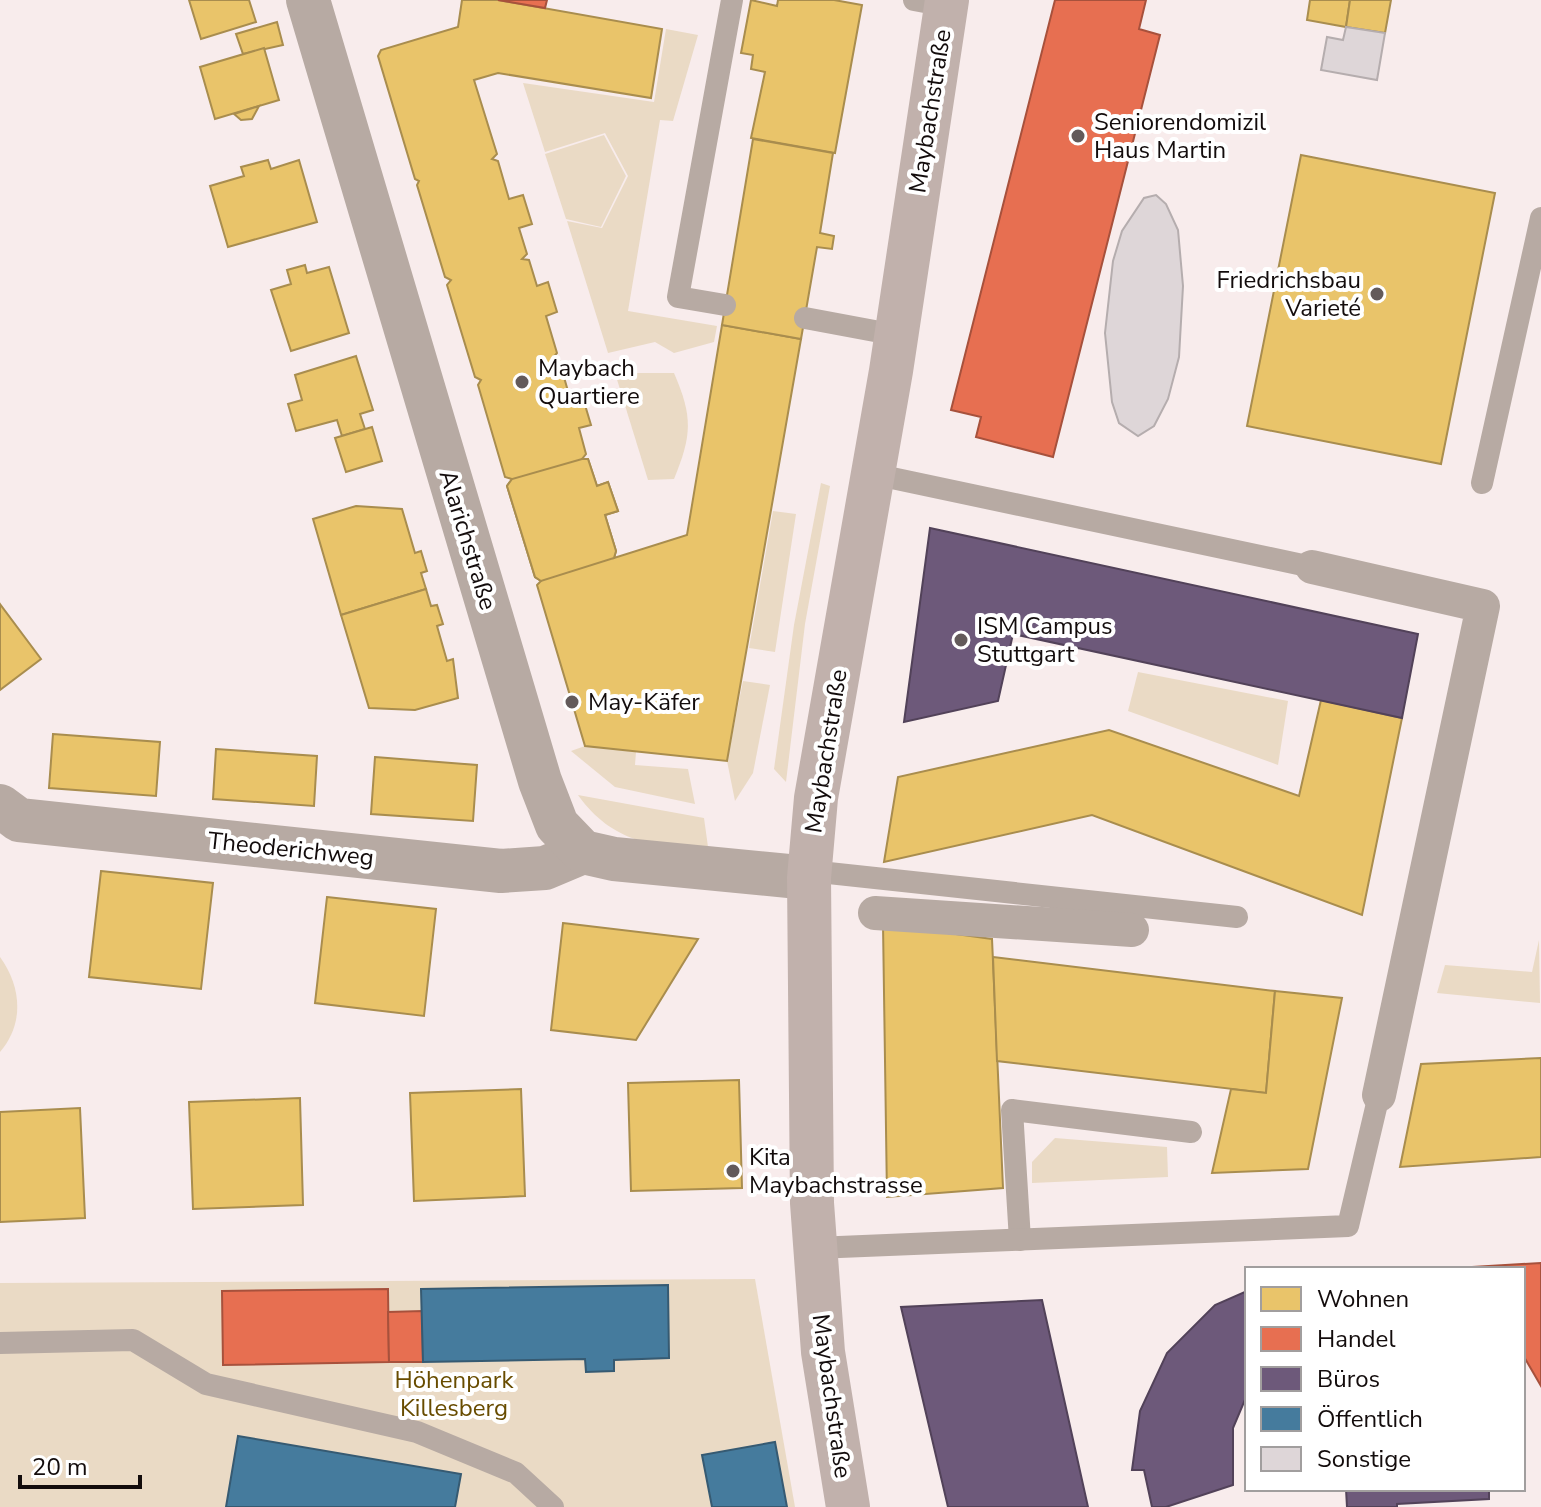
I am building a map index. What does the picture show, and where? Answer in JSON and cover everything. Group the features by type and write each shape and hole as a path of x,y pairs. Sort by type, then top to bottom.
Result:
{"main road":[{"name":"Maybachstraße","path":"848,1507 823,1352 815,1248 809,1116 809,874 816,798 896,335 936,2"}],"street":[{"name":"Alarichstraße","path":"308,0 540,781 557,825 583,852"},
{"path":"1312,567 1483,606 1379,1095"},
{"name":"Theoderichweg","path":"6,815 501,871 545,868 583,852"},
{"path":"583,852 683,867 809,874"},
{"path":"875,913 1132,930"}],"lane":[{"path":"725,305 678,297 732,0"},
{"path":"1482,483 1541,218"},
{"path":"805,318 896,335"},
{"path":"873,474 1312,567"},
{"path":"809,874 1237,917"},
{"path":"815,1248 1348,1226 1379,1095"},
{"path":"1020,1240 1012,1110 1191,1132"},
{"path":"0,1343 133,1340 206,1384 417,1432 516,1473 553,1507"}],"green space":[{"path":"666,29 698,35 673,121 660,120 628,311 717,326 714,342 674,353 655,342 608,353 567,221 602,228 628,176 605,133 545,152 523,83 654,102"},
{"path":"604,135 626,176 601,227 566,219 545,154"},
{"path":"615,373 674,373 685,402 688,426 674,479 648,480"},
{"path":"821,483 830,486 805,624 786,782 774,769 794,625"},
{"path":"773,511 796,514 775,652 749,648"},
{"path":"1138,672 1288,701 1278,765 1128,711"},
{"path":"743,681 770,685 753,773 735,801 727,761"},
{"path":"585,746 636,752 635,765 688,769 695,804 615,787 571,751"},
{"path":"578,795 704,818 709,854 636,840 620,833 591,811"},
{"path":"1539,940 1540,1003 1437,993 1445,965 1532,972"},
{"path":"0,957 16,992 17,1017 14,1029 0,1052"},
{"path":"1055,1138 1167,1147 1168,1177 1032,1183 1032,1162"},
{"name":"Höhenpark Killesberg","path":"755,1279 795,1507 0,1507 0,1283"}],"building: Wohnen":[{"path":"189,0 249,0 256,22 201,39"},
{"name":"Maybach Quartiere","path":"462,0 498,0 662,29 651,98 498,73 474,80 497,154 492,159 498,161 509,199 523,195 532,224 519,228 527,254 522,259 529,260 537,286 548,282 557,312 546,316 557,353 552,359 559,360 570,398 582,395 591,425 579,428 586,454 582,459 588,459 597,486 608,482 618,511 605,515 616,551 614,558 687,535 722,325 801,339 727,761 585,746 537,585 541,581 535,577 507,486 512,479 505,477 478,385 481,380 475,377 447,285 451,280 445,277 417,185 419,181 415,179 378,56 381,50 458,27"},
{"path":"751,0 777,6 778,0 834,0 862,5 835,153 751,138 765,72 751,69 753,55 741,53"},
{"path":"1310,0 1350,0 1346,27 1307,20"},
{"path":"1350,0 1391,0 1385,33 1346,27"},
{"path":"277,22 283,45 243,54 236,34"},
{"path":"264,48 279,100 215,119 200,67"},
{"path":"259,106 252,119 241,120 234,114"},
{"path":"753,139 833,153 820,233 834,236 832,249 817,247 801,339 722,325"},
{"path":"1301,155 1495,193 1441,464 1247,426"},
{"path":"268,160 271,169 299,160 317,222 228,247 210,186 244,176 241,167"},
{"path":"305,265 307,273 329,267 349,333 291,351 271,290 291,284 287,270"},
{"path":"356,356 373,410 360,414 365,429 342,436 337,420 296,431 288,404 302,400 295,375"},
{"path":"372,427 382,461 346,472 335,438"},
{"path":"588,459 597,486 608,482 618,511 605,515 616,551 614,558 541,581 535,577 507,486 512,479"},
{"path":"356,506 402,509 415,553 421,551 427,571 421,573 426,589 341,615 313,519"},
{"path":"426,589 431,606 437,605 443,624 437,626 447,661 453,659 458,698 415,710 369,708 341,615"},
{"path":"0,604 41,659 0,690"},
{"path":"1321,700 1402,718 1362,915 1092,815 884,862 898,777 1109,730 1299,796"},
{"path":"53,734 160,742 156,796 49,788"},
{"path":"216,749 317,756 314,806 213,799"},
{"path":"375,757 477,765 473,821 371,814"},
{"path":"101,871 213,883 201,989 89,977"},
{"path":"327,897 436,909 424,1016 315,1003"},
{"path":"563,923 698,939 636,1040 551,1030"},
{"path":"883,924 992,939 1003,1188 887,1197"},
{"path":"993,957 1275,991 1266,1093 997,1061"},
{"path":"1275,991 1342,998 1308,1169 1212,1173 1231,1089 1266,1093"},
{"path":"1541,1058 1541,1157 1400,1167 1421,1064"},
{"path":"739,1080 742,1188 631,1191 628,1083"},
{"path":"521,1089 525,1196 414,1201 410,1093"},
{"path":"300,1098 303,1205 193,1209 189,1102"},
{"path":"80,1108 85,1218 0,1222 0,1112"}],"building: Handel":[{"path":"498,0 547,0 545,8"},
{"name":"Seniorendomizil Haus Martin","path":"1055,0 1146,0 1139,29 1160,35 1053,457 976,437 981,417 951,410"},
{"path":"1541,1263 1541,1386 1525,1358 1525,1267 1472,1267"},
{"path":"388,1289 389,1362 223,1365 222,1291"},
{"path":"422,1311 423,1362 389,1362 388,1312"}],"building: Büros":[{"path":"930,528 1418,634 1402,718 1013,634 998,701 904,722"},
{"path":"1245,1292 1245,1400 1233,1428 1233,1485 1166,1507 1152,1507 1144,1470 1132,1470 1140,1411 1167,1353 1215,1305"},
{"path":"1042,1300 1088,1507 948,1507 901,1307"},
{"path":"1346,1491 1489,1491 1489,1499 1397,1504 1397,1507 1347,1507"}],"building: Öffentlich":[{"path":"668,1285 669,1358 614,1360 614,1371 586,1372 585,1359 423,1362 421,1289"},
{"path":"238,1436 461,1474 455,1507 226,1507"},
{"path":"775,1442 787,1507 712,1507 702,1455"}],"building: Sonstige":[{"path":"1346,27 1385,33 1377,80 1321,70 1327,37 1343,40"},
{"path":"1156,195 1166,204 1178,230 1183,286 1179,357 1168,399 1154,426 1138,436 1119,423 1112,402 1105,333 1113,261 1122,231 1144,198"}],"place":[{"name":"Seniorendomizil Haus Martin","path":"1078,136"},
{"name":"Friedrichsbau Varieté","path":"1377,294"},
{"name":"Maybach Quartiere","path":"522,382"},
{"name":"ISM Campus Stuttgart","path":"961,640"},
{"name":"May-Käfer","path":"572,702"},
{"name":"Kita Maybachstrasse","path":"733,1171"}]}
